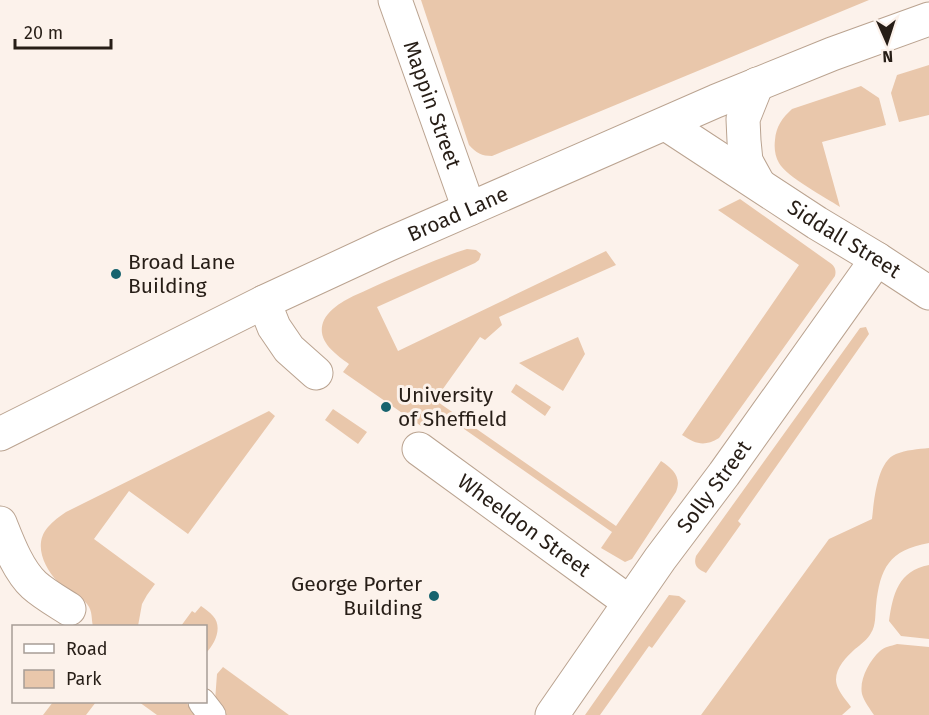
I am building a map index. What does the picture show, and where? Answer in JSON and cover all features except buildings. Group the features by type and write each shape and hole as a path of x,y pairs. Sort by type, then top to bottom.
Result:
{"street":[{"name":"Mappin Street","path":"395,0 469,209"},
{"name":"Broad Lane","path":"0,434 264,302 387,245 757,84 929,19"},
{"path":"757,84 743,119 746,161 758,183"},
{"name":"Siddall Street","path":"666,124 929,293"},
{"name":"Solly Street","path":"552,715 629,602 724,474 877,259"},
{"path":"264,302 274,327 289,349 316,373"},
{"name":"Wheeldon Street","path":"419,449 629,602"},
{"path":"0,523 18,563 33,585 69,609"},
{"path":"203,703 213,715"}],"green space":[{"path":"421,0 869,0 492,156 479,154 469,145"},
{"path":"929,65 929,115 899,122 891,93 897,75"},
{"path":"861,86 879,98 886,125 822,142 840,207 783,168 776,155 776,135 780,123 792,109"},
{"path":"740,199 831,263 835,268 835,276 719,438 709,443 700,443 682,435 799,265 718,210"},
{"path":"467,249 476,250 481,254 479,260 377,307 398,351 606,251 616,265 499,317 502,325 485,340 480,337 435,400 616,526 661,461 669,467 677,478 676,492 632,559 625,562 601,548 612,532 434,408 421,426 343,372 349,364 324,340 322,327 324,320 341,303 414,269"},
{"path":"866,327 869,334 738,521 741,524 706,573 701,570 696,565 696,556 860,328"},
{"path":"578,337 585,354 563,391 519,363"},
{"path":"516,384 551,407 545,416 511,392"},
{"path":"333,409 367,432 358,444 325,420"},
{"path":"269,411 275,416 188,534 129,491 94,539 155,584 142,604 138,625 93,625 87,604 81,597 57,581 48,569 42,555 41,541 48,527 66,512"},
{"path":"929,448 929,543 904,550 889,563 884,571 880,581 873,630 866,640 847,657 837,672 838,688 851,707 842,715 701,715 829,539 872,519 878,482 890,458 896,454"},
{"path":"929,565 929,639 901,636 889,621 895,593 910,572"},
{"path":"669,595 679,596 686,601 652,648 649,646 600,715 585,715"},
{"path":"201,606 216,620 218,630 215,640 207,652 207,625 182,625 192,611 195,613"},
{"path":"897,644 929,647 929,715 874,715 863,697 861,689 863,677 872,660 882,650"},
{"path":"223,667 289,715 224,715 215,701 217,674"},
{"path":"52,703 95,703 86,715 43,715"},
{"path":"140,703 187,703 195,715 157,715"}],"place":[{"name":"Broad Lane Building","path":"116,274"},
{"name":"University of Sheffield","path":"386,407"},
{"name":"George Porter Building","path":"434,596"}]}
